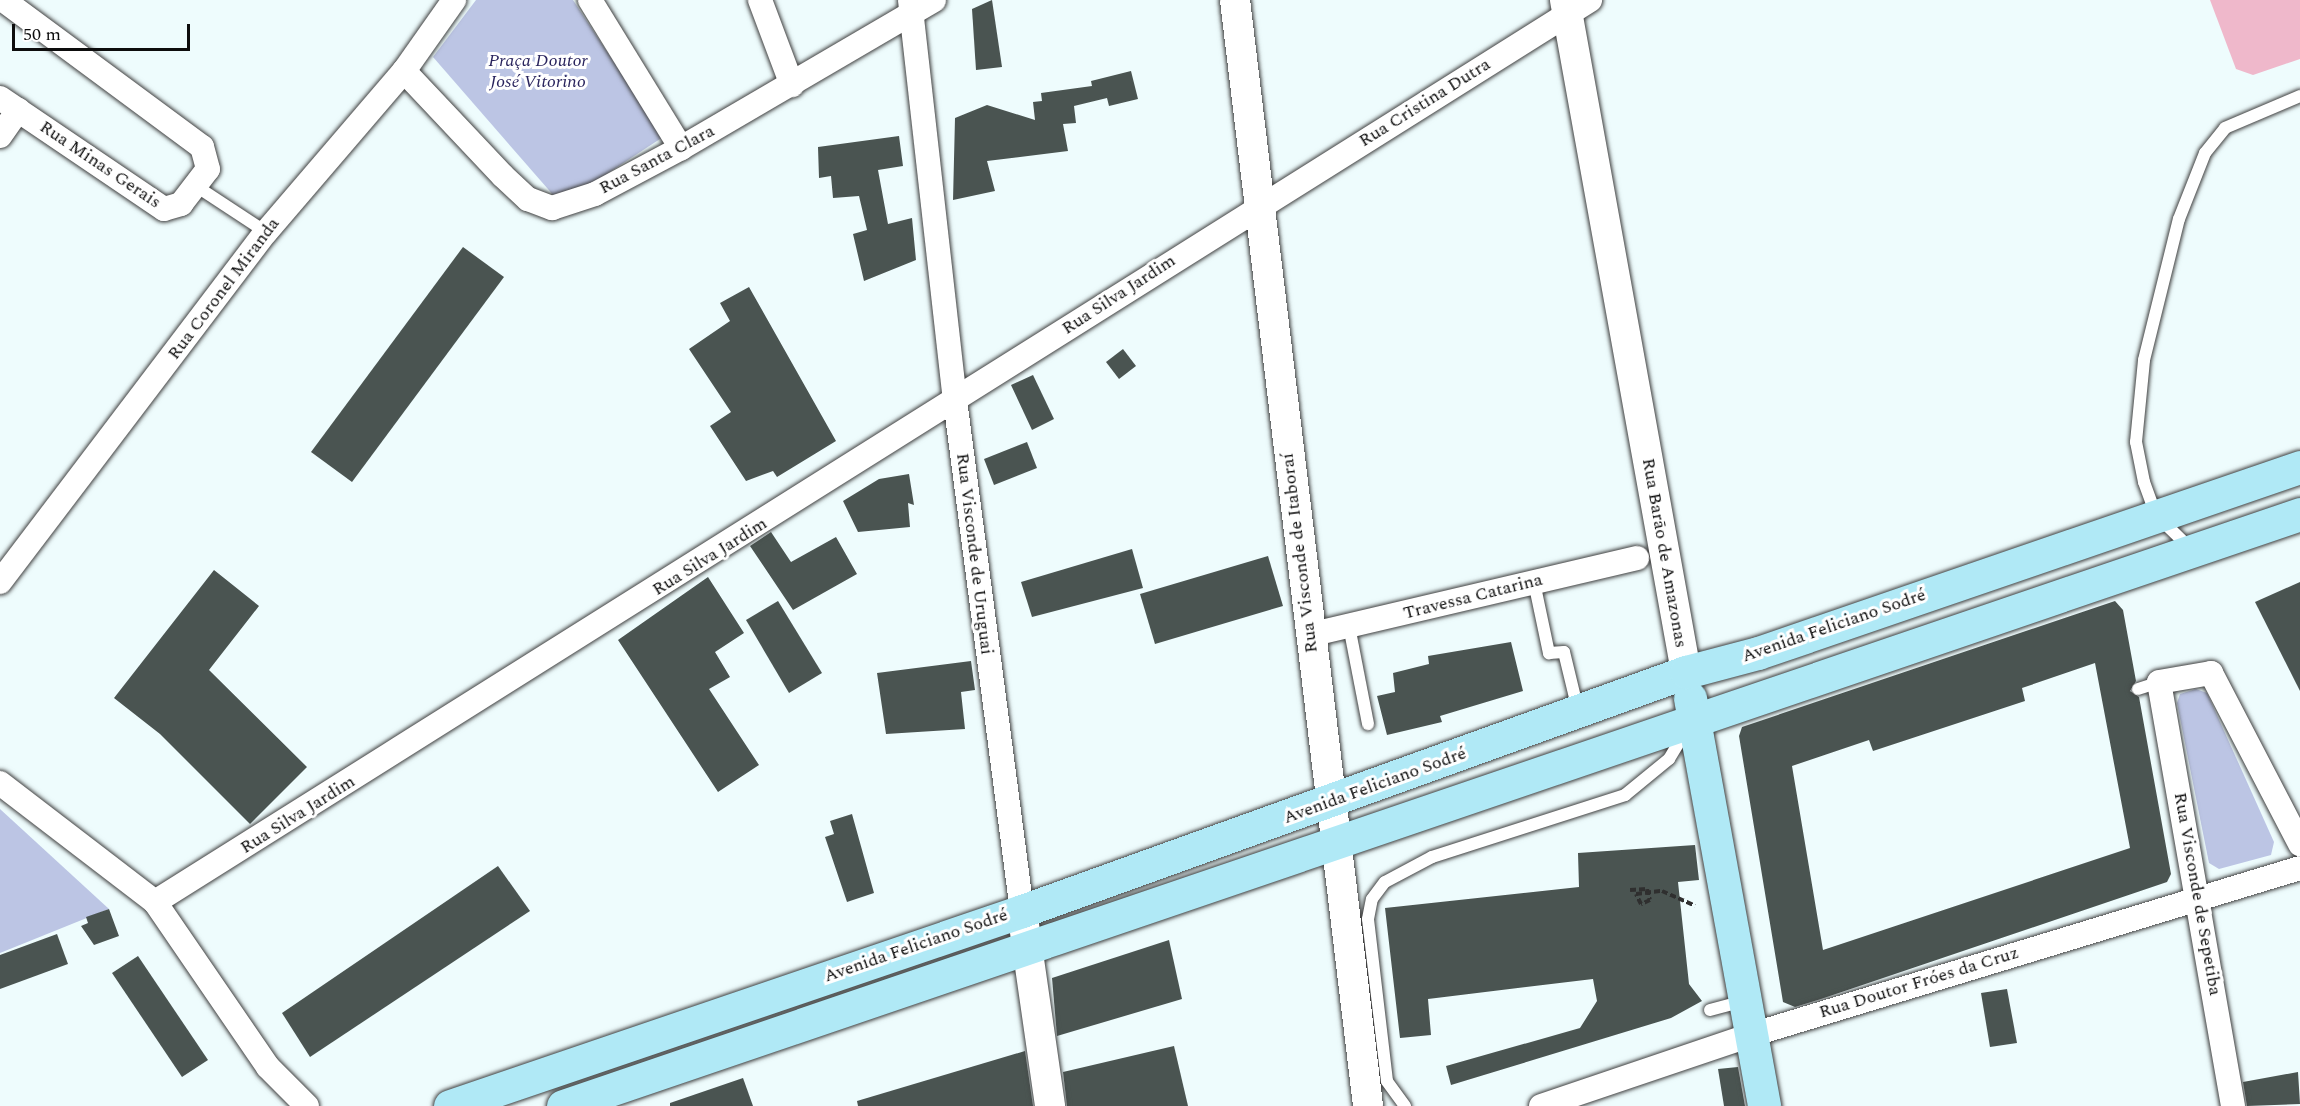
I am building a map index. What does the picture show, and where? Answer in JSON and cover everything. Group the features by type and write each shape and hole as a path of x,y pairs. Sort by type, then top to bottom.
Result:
{"main road":[{"name":"Avenida Feliciano Sodré","path":"450,1106 1022,911 1578,714 1686,672 1758,653 2156,515 2300,468"},
{"name":"Avenida Feliciano Sodré","path":"563,1106 1694,717 2300,514"},
{"name":"Rua Barão de Amazonas","path":"1686,672 1721,904 1745,1000 1764,1106"}],"street":[{"name":"Rua Minas Gerais","path":"3,0 202,147 210,162 196,186 174,209 164,209 9,104"},
{"name":"Rua Coronel Miranda","path":"0,582 266,232 404,71 454,0"},
{"path":"590,0 681,148"},
{"path":"760,0 792,85"},
{"name":"Rua Santa Clara","path":"404,71 503,176 528,199 552,208 595,194 681,148 792,85 911,7 934,0"},
{"name":"Rua Visconde de Itaboraí","path":"1235,0 1333,843 1368,1106"},
{"name":"Rua Cristina Dutra","path":"1260,206 1574,5"},
{"name":"Rua Barão de Amazonas","path":"1574,5 1686,672"},
{"name":"Rua Visconde de Uruguai","path":"911,7 955,400 1025,948 1050,1106"},
{"path":"0,136 9,104"},
{"name":"Rua Silva Jardim","path":"155,902 1260,206"},
{"name":"Travessa Catarina","path":"1309,635 1637,558"},
{"name":"Rua Visconde de Sepetiba","path":"2234,1106 2198,898 2148,685 2200,670 2211,673 2300,844"},
{"path":"0,783 155,902 268,1067 307,1106"},
{"name":"Rua Doutor Fróes da Cruz","path":"1541,1106 1751,1035 2300,868"}],"lane":[{"path":"2192,550 2156,515 2136,442 2144,360 2180,219 2205,153 2225,128 2300,96"},
{"path":"196,186 266,232"},
{"path":"1534,582 1550,653 1564,652 1578,714"},
{"path":"1349,626 1368,724"},
{"path":"1405,1106 1387,1081 1368,920 1372,899 1385,882 1432,857 1625,795 1669,759 1694,717"},
{"path":"1710,1010 1745,1000"}],"path":[{"path":"1630,890 1647,890 1650,900 1641,904 1636,894 1662,891 1695,906"}],"green space":[{"name":"Praça Doutor José Vitorino","path":"476,0 573,0 663,137 561,204 433,57"},
{"path":"2196,689 2207,693 2274,842 2271,855 2219,869 2209,863 2177,703 2180,694"},
{"path":"0,809 109,909 0,953"}],"shaded area":[{"path":"2210,0 2300,0 2300,59 2253,75 2236,69"}],"building":[{"path":"992,0 1002,67 976,70 972,9"},
{"path":"1131,71 1138,99 1109,106 1107,98 1074,106 1076,123 1063,124 1068,151 987,161 995,191 953,200 955,118 987,105 1035,120 1033,102 1042,101 1041,93 1092,86 1091,81"},
{"path":"899,136 903,166 878,170 888,224 912,218 916,260 864,281 853,234 867,230 859,196 833,198 831,176 819,178 818,147"},
{"path":"463,247 504,277 352,482 311,452"},
{"path":"749,287 836,441 777,477 773,471 746,481 710,426 731,412 689,349 730,321 720,303"},
{"path":"1123,349 1136,366 1119,379 1106,362"},
{"path":"1033,375 1054,419 1032,430 1011,385"},
{"path":"1027,442 1037,468 994,485 984,459"},
{"path":"909,474 914,505 908,503 910,527 858,532 843,501 879,479"},
{"path":"771,532 791,562 836,537 857,574 793,610 750,546"},
{"path":"1132,549 1143,588 1032,617 1021,582"},
{"path":"1268,556 1283,606 1155,644 1140,594"},
{"path":"214,570 259,606 209,670 307,767 250,824 160,734 114,698"},
{"path":"708,577 744,633 715,652 730,677 709,689 759,765 718,792 618,640"},
{"path":"2300,582 2300,691 2255,602"},
{"path":"778,601 822,673 789,693 746,620"},
{"path":"2115,601 2123,610 2136,681 2130,691 2139,697 2171,874 2167,882 1795,1007 1783,1002 1739,736 1742,727","holes":["2095,663 2130,848 1823,950 1792,766 1869,740 1873,751 2025,701 2022,688"]},
{"path":"1511,642 1523,691 1440,716 1442,722 1387,735 1377,696 1395,692 1393,673 1429,664 1428,656"},
{"path":"971,661 975,690 961,692 965,729 886,734 877,673"},
{"path":"852,814 874,893 847,902 825,837 834,834 830,821"},
{"path":"1695,845 1699,880 1678,882 1689,984 1702,1001 1671,1018 1451,1085 1446,1066 1580,1028 1597,1001 1593,979 1428,999 1431,1035 1400,1038 1385,908 1579,887 1578,853"},
{"path":"498,866 530,911 310,1057 282,1013"},
{"path":"109,909 119,936 94,945 81,926 88,923 86,917"},
{"path":"57,934 68,964 0,989 0,955"},
{"path":"1169,940 1182,999 1057,1036 1052,978"},
{"path":"138,956 208,1060 182,1077 112,973"},
{"path":"2007,989 2017,1043 1990,1047 1981,993"},
{"path":"1174,1046 1188,1106 1067,1106 1063,1072"},
{"path":"1025,1051 1033,1106 858,1106 857,1101"},
{"path":"1738,1067 1745,1106 1724,1106 1718,1069"},
{"path":"2298,1072 2300,1104 2247,1106 2243,1082"},
{"path":"743,1078 753,1106 670,1106 670,1103"}]}
